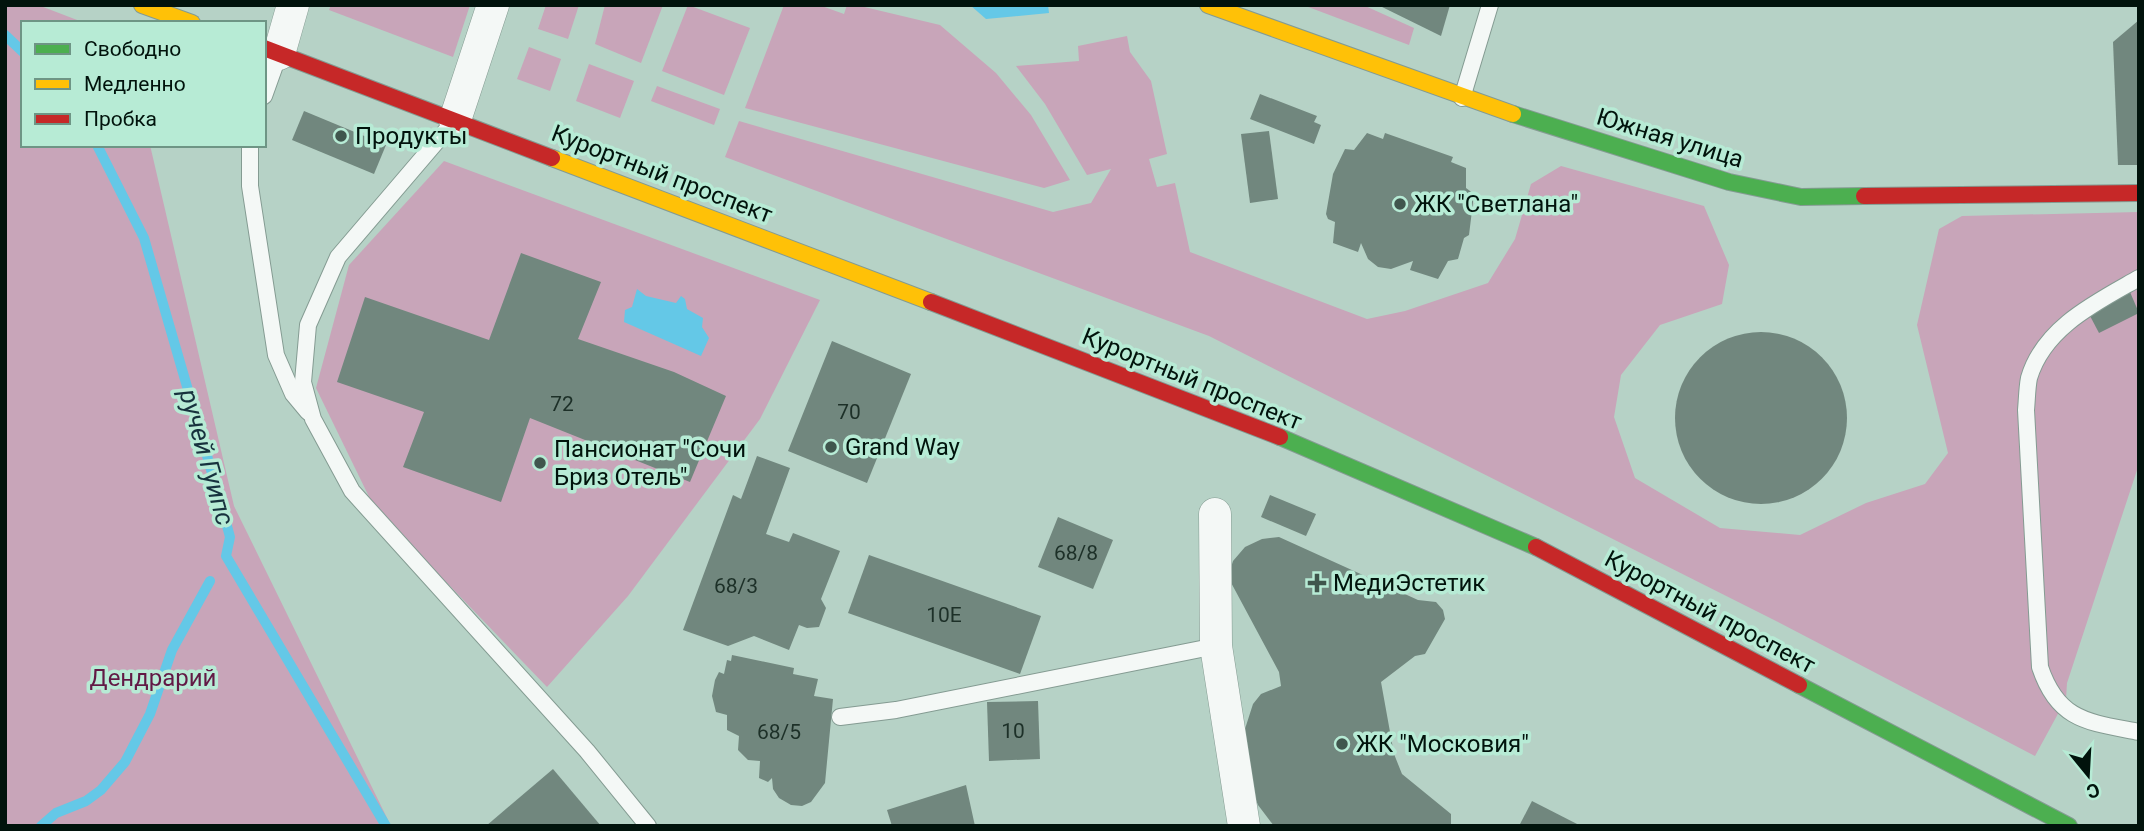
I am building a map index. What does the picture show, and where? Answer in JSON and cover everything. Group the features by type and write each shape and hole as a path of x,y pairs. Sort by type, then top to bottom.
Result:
{"main road":[{"path":"142,5 186,21"},
{"name":"Южная улица","path":"1208,5 1462,98 1729,182 1801,197 2139,193"},
{"name":"Курортный проспект","path":"272,51 1217,411 1521,539 2069,826"}],"street":[{"path":"272,51 293,5"},
{"path":"455,120 493,5"},
{"path":"1215,514 1216,646 1244,826"}],"lane":[{"path":"1462,98 1490,5"},
{"path":"266,85 272,51"},
{"path":"313,419 303,382 309,326 338,257 455,120"},
{"path":"250,147 250,186 276,355 293,394 313,419 352,491 587,751 648,826"},
{"path":"2139,278 2084,309 2053,337 2030,377 2026,410 2039,667 2048,690 2063,708 2083,721 2139,732"},
{"path":"840,717 896,710 1216,646"}],"green space":[{"name":"Дендрарий","path":"5,5 38,5 80,21 21,21 21,147 150,147 234,506 391,826 5,826"},
{"path":"331,5 470,5 453,57 329,10"},
{"path":"546,5 579,5 568,39 538,29"},
{"path":"605,5 663,5 641,63 595,44"},
{"path":"688,5 750,28 724,95 662,71"},
{"path":"784,5 819,5 844,14 847,5 856,5 940,25 996,73 1031,115 1070,180 1044,188 745,108"},
{"path":"1303,5 1363,5 1414,28 1409,45"},
{"path":"1127,36 1130,52 1151,81 1167,154 1149,159 1157,187 1175,183 1190,252 1367,319 1405,311 1488,283 1515,239 1531,184 1561,166 1704,206 1729,265 1722,304 1660,325 1621,375 1614,417 1635,478 1720,528 1800,535 1866,503 1925,484 1948,453 1917,325 1939,229 1962,216 2139,212 2139,464 2067,683 2066,699 2035,756 1776,621 1209,336 725,157 739,121 1053,212 1091,203 1111,169 1087,175 1045,104 1016,66 1079,61 1078,46"},
{"path":"529,47 561,59 550,91 517,79"},
{"path":"589,64 634,81 620,118 576,101"},
{"path":"657,86 720,109 714,125 651,101"},
{"name":"Пансионат \"Сочи Бриз Отель\"","path":"444,161 820,300 760,419 628,596 547,687 374,507 316,388 349,265"}],"water":[{"path":"970,5 1048,5 1049,13 986,19"},
{"path":"637,289 646,296 676,303 681,296 685,299 687,309 703,318 702,327 709,338 701,356 624,322 625,310 632,307"}],"building":[{"path":"1378,5 1450,5 1441,36"},
{"path":"2139,20 2139,165 2118,165 2113,42"},
{"path":"1260,94 1317,116 1314,122 1321,125 1314,144 1250,119"},
{"path":"304,111 386,145 374,174 292,140"},
{"path":"1269,131 1278,199 1250,203 1241,134"},
{"name":"ЖК \"Светлана\"","path":"1367,133 1383,139 1385,133 1453,157 1451,162 1466,168 1466,188 1474,194 1469,235 1464,238 1458,259 1448,261 1438,279 1410,270 1413,261 1391,269 1378,267 1368,259 1361,243 1358,252 1333,243 1335,222 1328,219 1326,214 1333,174 1345,149 1354,150"},
{"path":"521,253 601,282 578,339 674,372 726,396 690,482 530,418 501,502 403,467 424,412 337,382 365,297 489,340"},
{"path":"2130,292 2139,313 2099,333 2089,314"},
{"path":"1761,332 1794,339 1822,357 1840,385 1847,418 1840,451 1822,479 1794,497 1761,504 1728,497 1700,479 1682,451 1675,418 1682,385 1700,357 1728,339"},
{"path":"832,341 911,374 867,483 788,451"},
{"path":"757,456 790,468 766,534 789,542 793,533 840,551 821,599 826,608 819,627 807,628 799,625 789,650 754,636 728,646 683,630 733,495 741,499"},
{"path":"1270,495 1316,514 1306,536 1261,517"},
{"path":"1058,517 1113,540 1093,589 1038,567"},
{"path":"1279,537 1418,600 1436,602 1443,610 1445,619 1425,654 1415,656 1381,682 1394,754 1402,774 1451,814 1451,826 1274,826 1258,805 1250,786 1244,732 1253,704 1261,694 1281,686 1279,672 1228,577 1233,561 1245,547 1262,539"},
{"path":"869,555 1041,616 1020,674 848,613"},
{"path":"732,655 794,668 793,674 818,679 814,696 833,699 825,783 811,802 802,806 791,805 779,798 773,789 772,778 768,782 759,778 760,761 748,760 738,750 739,736 727,730 727,715 716,712 712,696 715,680 719,672 724,674 727,660 731,661"},
{"path":"1038,701 1040,759 989,761 987,702"},
{"path":"553,769 601,826 486,826"},
{"path":"966,785 975,826 892,826 887,810"},
{"path":"1532,801 1581,826 1519,826"}],"waterway":[{"name":"ручей Гуипс","path":"5,35 21,50"},
{"name":"ручей Гуипс","path":"98,147 144,238 230,537 226,556 386,826"},
{"path":"41,826 56,813 86,801 101,790 125,762 150,714 172,650 210,581"}],"traffic: fast":[{"path":"1513,114 1729,182 1801,197 1864,196"},
{"path":"1280,437 1536,547"},
{"path":"1799,685 2069,826"}],"traffic: slow":[{"path":"142,5 186,21"},
{"path":"1208,5 1513,114"},
{"path":"552,158 931,302"}],"traffic: jam":[{"path":"266,49 552,158"},
{"path":"1864,196 2139,193"},
{"path":"931,302 1280,437"},
{"path":"1536,547 1799,685"}],"place":[{"name":"Продукты","path":"341,136"},
{"name":"ЖК \"Светлана\"","path":"1400,204"},
{"name":"Grand Way","path":"831,447"},
{"name":"Пансионат \"Сочи Бриз Отель\"","path":"540,463"},
{"name":"МедиЭстетик","path":"1317,583"},
{"name":"ЖК \"Московия\"","path":"1342,744"}]}
